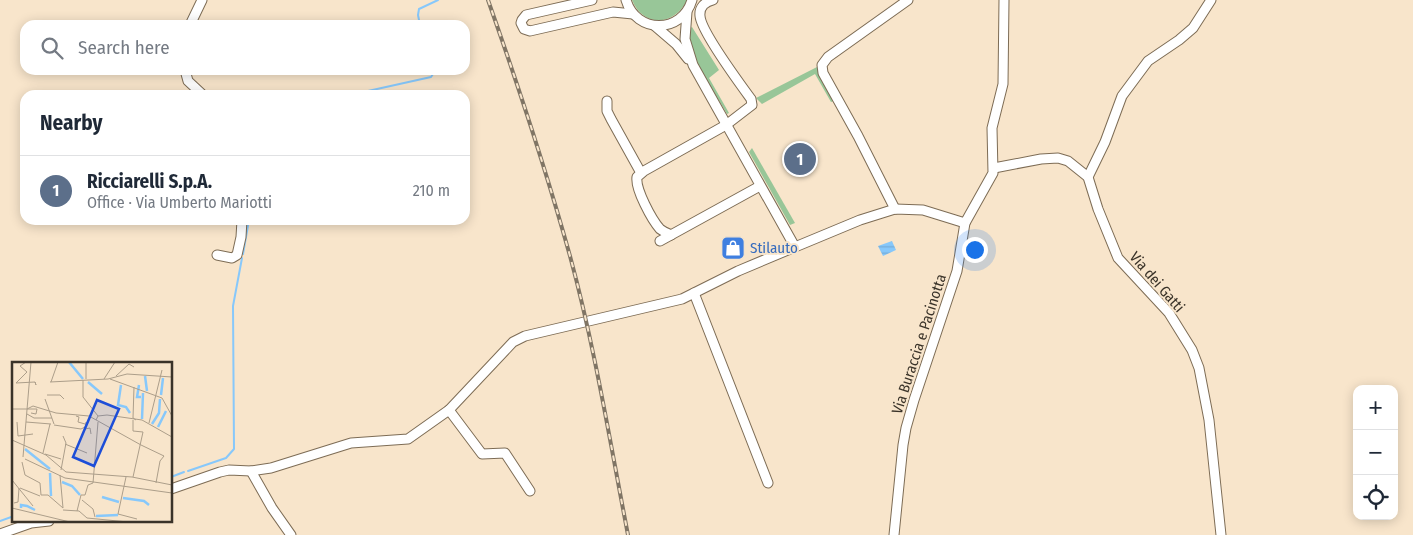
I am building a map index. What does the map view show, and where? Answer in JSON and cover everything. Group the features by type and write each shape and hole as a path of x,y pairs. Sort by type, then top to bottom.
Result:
{"street":[{"path":"192,20 202,0"},
{"path":"592,0 526,16 522,20 522,26 526,30 530,30 610,12 633,14"},
{"path":"626,0 633,14 642,21 655,26 676,44 693,65 795,247"},
{"path":"655,26 673,23 697,0"},
{"path":"671,235 660,228 638,191 636,179 641,174 726,125 749,109 752,103 701,22 701,8 713,0"},
{"path":"1004,0 1002,88 992,128 994,168 1041,159 1058,158 1072,164 1088,177 1105,142 1118,103 1128,87 1148,60 1179,40 1193,28 1211,0"},
{"path":"895,209 822,68 823,62 894,11 902,1"},
{"path":"689,7 685,39 693,65"},
{"path":"186,75 188,81 198,90"},
{"path":"607,101 607,111 641,174"},
{"name":"Via Buraccia e Pacinotta","path":"894,535 906,428 957,271 965,223 970,211 990,179 994,168"},
{"name":"Via dei Gatti","path":"1088,177 1098,209 1118,258 1169,313 1192,350 1199,368 1209,420 1220,535"},
{"path":"660,241 760,186"},
{"path":"172,489 220,472 236,469 251,471 271,468 351,443 408,439 449,410 513,342 525,336 679,300 738,271 860,220 895,209 923,210 965,223"},
{"path":"218,255 232,258 237,255 242,225"},
{"path":"694,293 768,483"},
{"path":"449,410 482,454 506,453 530,491"},
{"path":"251,471 272,508 291,535"},
{"path":"0,534 31,523 40,522"}],"green space":[{"path":"632,0 687,0 682,9 675,15 659,20 651,19 644,15 637,9"},
{"path":"692,27 719,70 709,78 729,113 727,114 697,62 690,40 689,29"},
{"path":"817,67 834,101 831,102 815,74 762,104 756,98"},
{"path":"752,148 795,223 790,225 749,152"}],"water":[{"path":"892,241 896,250 883,256 878,246"}],"waterway":[{"path":"419,20 419,9 438,0"},
{"path":"372,90 431,77 432,75"},
{"path":"243,254 248,225"},
{"path":"188,471 226,458 234,449 233,306 242,258"},
{"path":"172,477 184,472"},
{"path":"0,521 12,517"}],"railway":[{"path":"488,0 531,128 570,256 595,360 628,535"}],"place":[{"name":"Ricciarelli S.p.A.","path":"800,159"},
{"name":"Stilauto","path":"733,248"}]}
